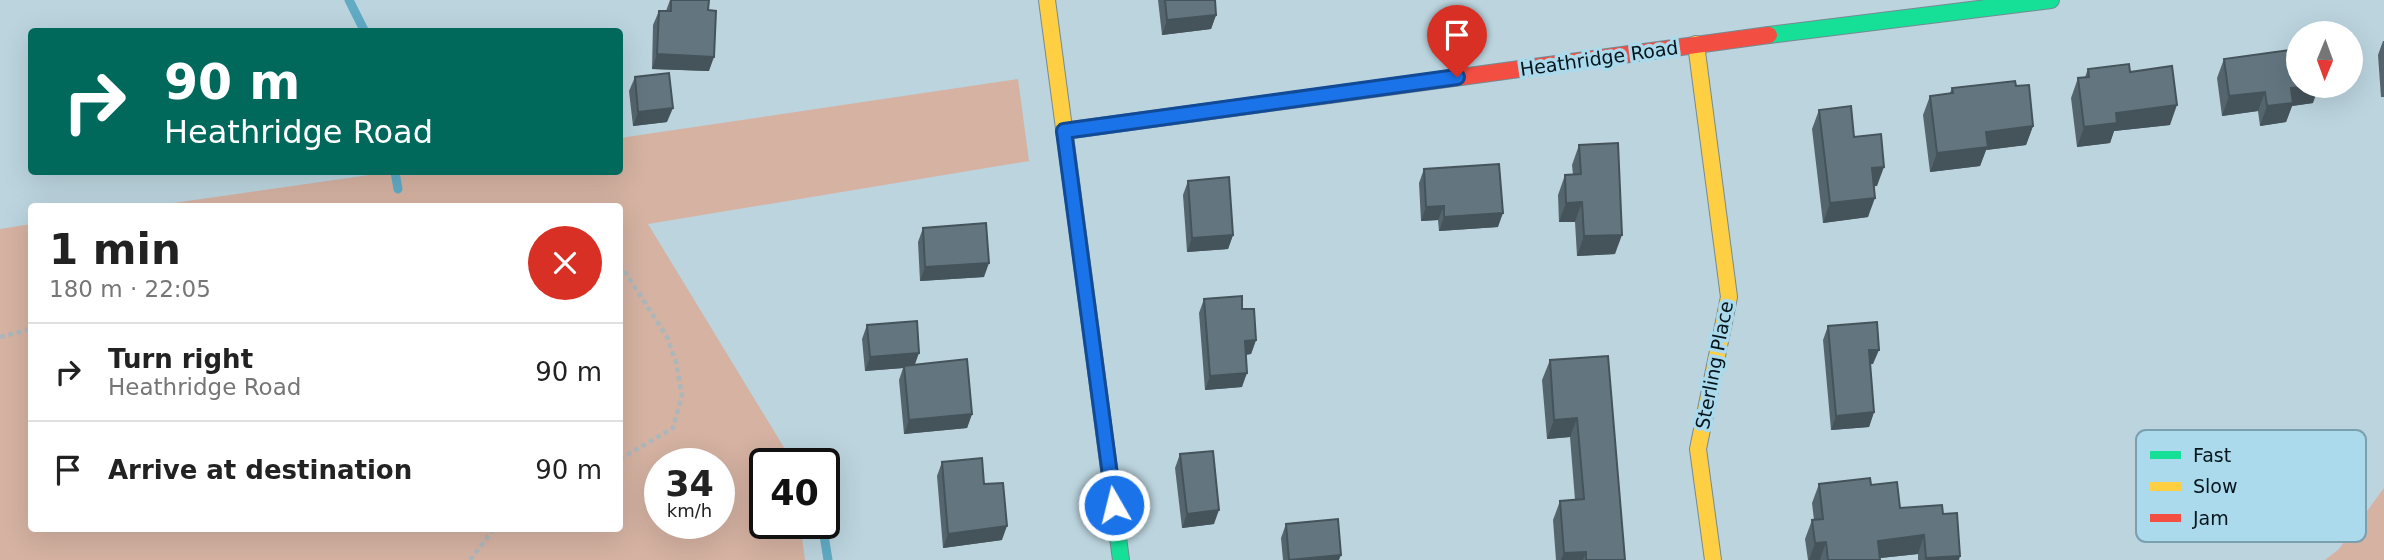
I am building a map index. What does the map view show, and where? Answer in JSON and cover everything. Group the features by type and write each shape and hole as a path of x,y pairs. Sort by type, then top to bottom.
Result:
{"street":[{"path":"1047,0 1121,560"},
{"name":"Heathridge Road","path":"1064,131 1696,44 2051,0"},
{"name":"Sterling Place","path":"1696,44 1729,296 1698,449 1713,560"}],"path":[{"path":"623,269 667,337 682,396 673,428 623,457"},
{"path":"0,337 28,330"},
{"path":"470,560 492,532"}],"shaded area":[{"path":"1018,79 1029,161 648,224 784,448 749,448 749,539 802,539 805,560 0,560 0,229 28,224 28,532 623,532 623,203 173,203 369,175 623,175 623,138"},
{"path":"2384,488 2384,560 2325,560 2344,542 2366,542 2366,512"}],"building":[{"path":"671,0 709,0 708,10 716,11 714,57 657,54 659,11 671,11"},
{"path":"1165,0 1215,0 1216,15 1167,20"},
{"path":"2286,51 2286,98 2292,98 2293,103 2267,106 2265,92 2229,96 2224,59"},
{"path":"2129,64 2130,72 2172,66 2177,105 2116,113 2117,123 2084,127 2078,78 2089,77 2088,69"},
{"path":"669,73 673,108 638,112 635,77"},
{"path":"2015,81 2016,86 2029,85 2033,126 1986,132 1988,147 1937,153 1930,96 1953,93 1952,88"},
{"path":"1851,106 1854,137 1881,134 1884,167 1872,168 1875,198 1830,203 1819,110"},
{"path":"1618,143 1622,235 1584,236 1582,202 1566,203 1565,175 1581,174 1579,145"},
{"path":"1499,164 1503,213 1444,217 1444,206 1426,207 1424,169"},
{"path":"1229,177 1233,235 1192,238 1188,181"},
{"path":"986,223 989,263 925,267 923,228"},
{"path":"1242,296 1242,309 1254,309 1256,340 1245,341 1247,373 1210,376 1204,299"},
{"path":"917,321 919,353 870,357 867,325"},
{"path":"1877,322 1879,350 1869,350 1874,412 1836,416 1828,326"},
{"path":"1608,356 1625,560 1586,560 1586,552 1564,553 1560,501 1584,499 1577,418 1554,420 1550,360"},
{"path":"967,359 972,414 909,420 904,366"},
{"path":"1213,451 1219,510 1187,514 1180,454"},
{"path":"982,458 984,484 1003,483 1007,526 948,534 942,462"},
{"path":"1870,478 1871,485 1897,482 1900,508 1942,505 1943,514 1957,513 1960,556 1926,558 1924,535 1878,541 1880,560 1828,560 1826,542 1815,543 1812,520 1823,519 1819,484"},
{"path":"1338,519 1341,555 1289,560 1286,524"}],"waterway":[{"path":"349,0 363,28"},
{"path":"396,175 398,189"},
{"path":"825,539 828,560"}],"traffic: fast":[{"path":"1769,35 2051,0"},
{"path":"1094,355 1121,560"}],"traffic: slow":[{"path":"1047,0 1094,355"},
{"path":"1696,44 1729,297 1698,449 1713,560"},
{"path":"1064,131 1329,95"}],"traffic: jam":[{"path":"1329,95 1769,35"}],"route":[{"path":"1114,505 1064,131 1457,77"}]}
